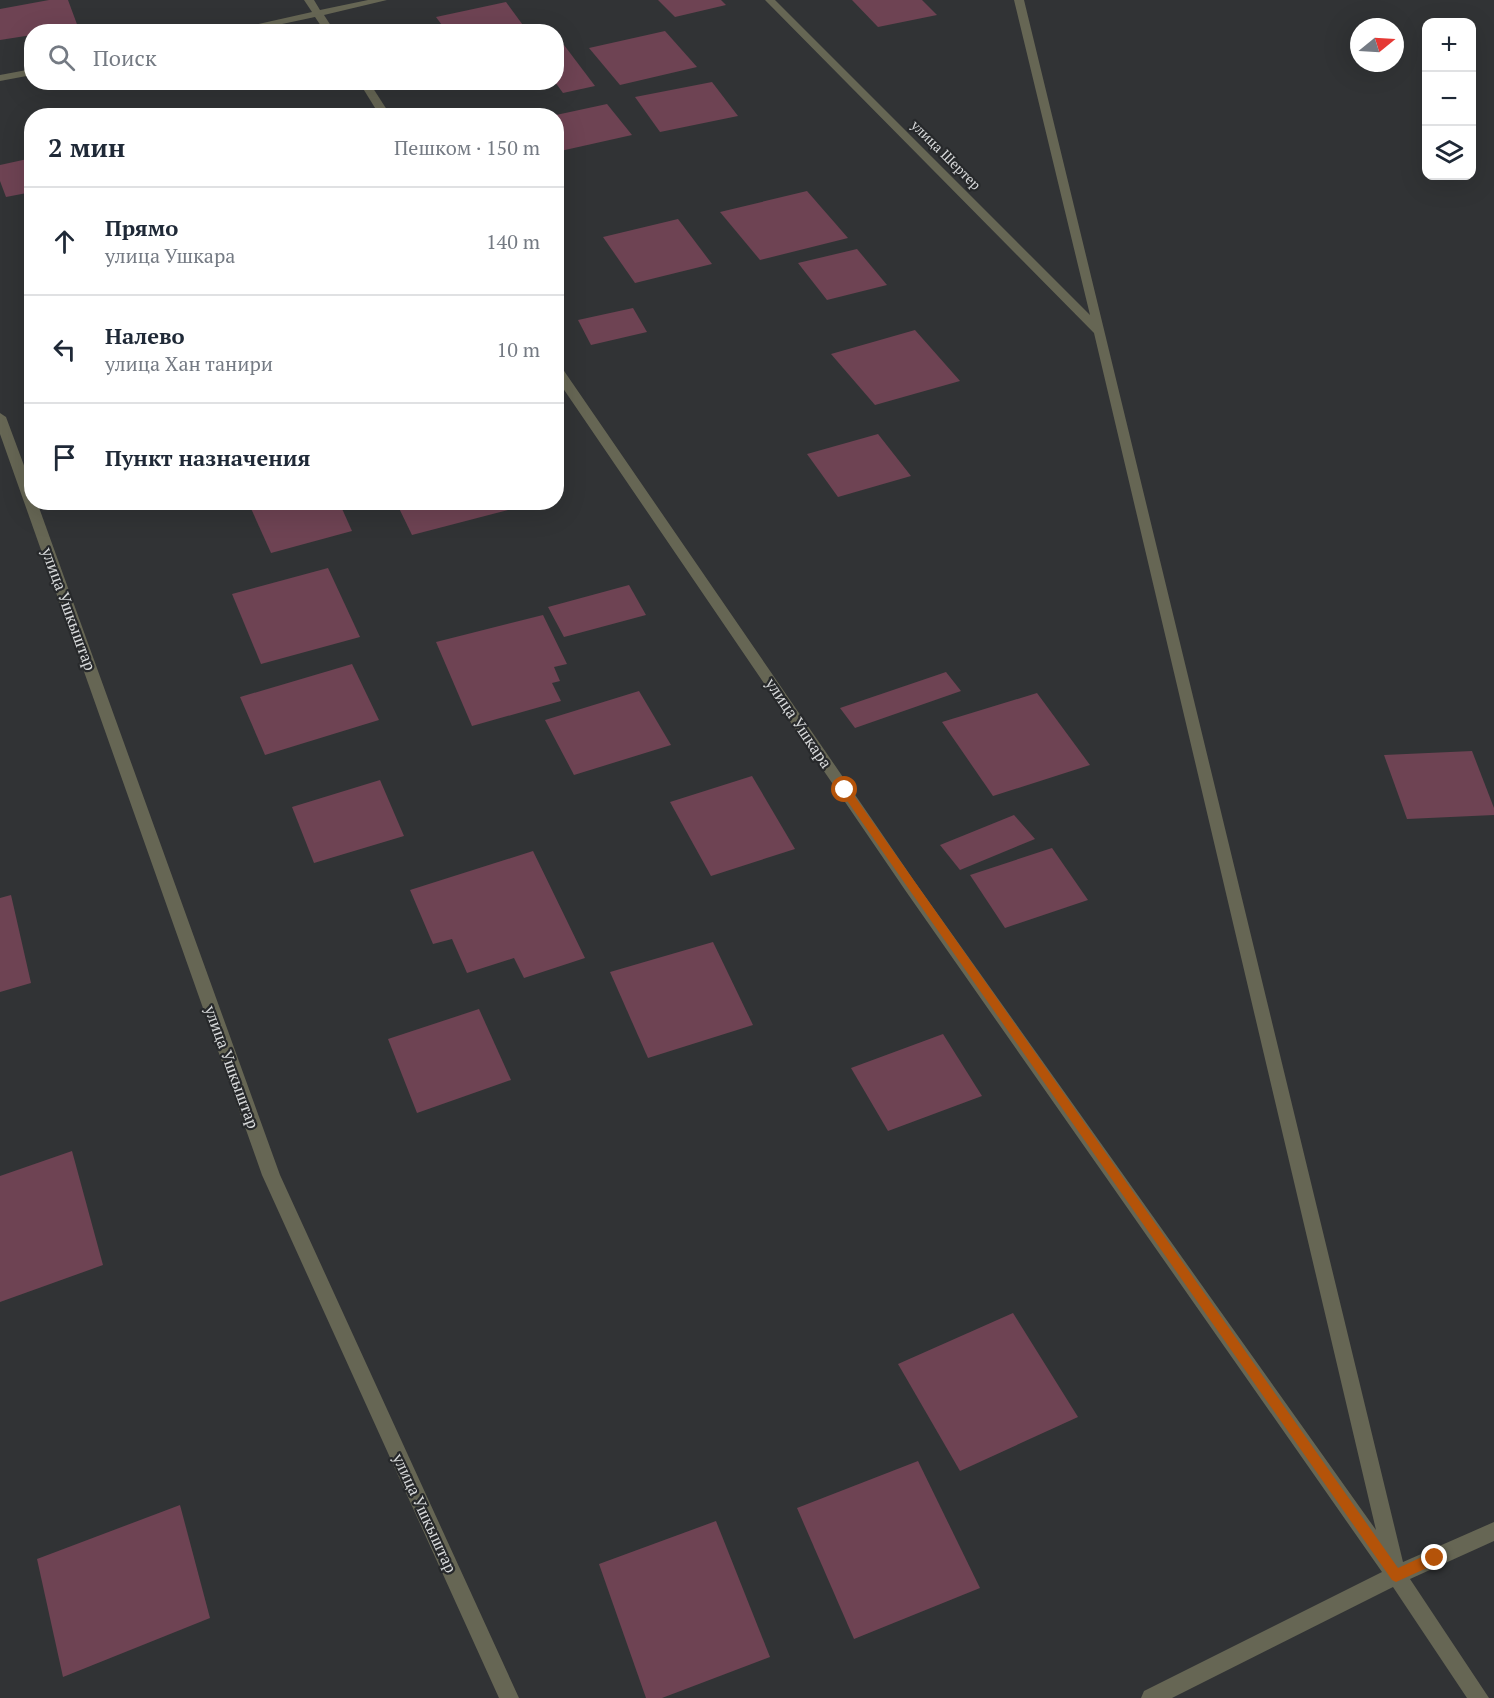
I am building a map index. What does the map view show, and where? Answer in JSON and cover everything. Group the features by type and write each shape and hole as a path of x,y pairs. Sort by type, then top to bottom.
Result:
{"street":[{"path":"309,0 325,24"},
{"path":"265,24 382,0"},
{"name":"улица Шертер","path":"770,0 1100,332"},
{"path":"1019,0 1396,1575"},
{"path":"0,78 24,74"},
{"path":"369,90 381,108"},
{"name":"улица Ушкара","path":"564,380 917,896 1396,1575 1479,1698"},
{"name":"улица Ушкыштар","path":"0,417 24,484"},
{"name":"улица Ушкыштар","path":"33,510 271,1175 509,1698"},
{"path":"1151,1698 1396,1575 1494,1531"}],"building":[{"path":"49,0 68,0 77,24 24,24 24,36 0,40 0,9"},
{"path":"658,0 721,0 726,5 675,17"},
{"path":"852,0 922,0 937,15 878,27"},
{"path":"506,2 522,24 441,24 436,17"},
{"path":"665,31 697,67 620,85 589,48"},
{"path":"564,45 595,86 563,93 561,90 564,90"},
{"path":"712,82 738,116 660,132 635,97"},
{"path":"607,104 632,135 564,150 564,113"},
{"path":"24,160 24,194 6,197 0,181 0,165"},
{"path":"807,191 848,238 760,260 720,212"},
{"path":"678,219 712,264 635,283 603,237"},
{"path":"857,249 887,285 827,300 798,263"},
{"path":"633,308 647,332 591,345 578,320"},
{"path":"915,330 960,381 875,405 831,354"},
{"path":"878,434 911,476 838,497 807,454"},
{"path":"252,510 343,510 352,531 271,553"},
{"path":"400,510 508,510 412,535"},
{"path":"328,568 360,637 261,664 232,594"},
{"path":"629,585 646,615 564,637 548,607"},
{"path":"543,615 567,664 554,667 560,681 552,683 561,701 472,726 436,642"},
{"path":"352,664 379,720 265,755 240,697"},
{"path":"946,672 961,691 855,728 840,708"},
{"path":"639,691 671,745 574,775 545,720"},
{"path":"1037,693 1090,765 993,796 942,722"},
{"path":"1472,751 1494,808 1494,815 1407,819 1384,755"},
{"path":"752,776 795,849 711,876 670,802"},
{"path":"380,780 404,836 314,863 292,807"},
{"path":"1014,815 1035,839 960,870 940,845"},
{"path":"1052,848 1088,900 1005,928 970,875"},
{"path":"533,851 585,958 524,978 514,958 467,973 452,939 433,944 410,890"},
{"path":"11,895 31,983 0,992 0,898"},
{"path":"713,942 753,1025 648,1058 610,972"},
{"path":"479,1009 511,1080 417,1113 388,1039"},
{"path":"943,1034 982,1096 888,1131 851,1068"},
{"path":"72,1151 103,1265 0,1302 0,1176"},
{"path":"1013,1313 1078,1417 960,1471 898,1364"},
{"path":"918,1461 980,1588 854,1639 797,1508"},
{"path":"180,1505 210,1618 63,1677 37,1559"},
{"path":"716,1521 770,1657 662,1698 646,1698 599,1564"}],"route":[{"path":"845,790 910,886 1396,1575 1435,1558"}]}
